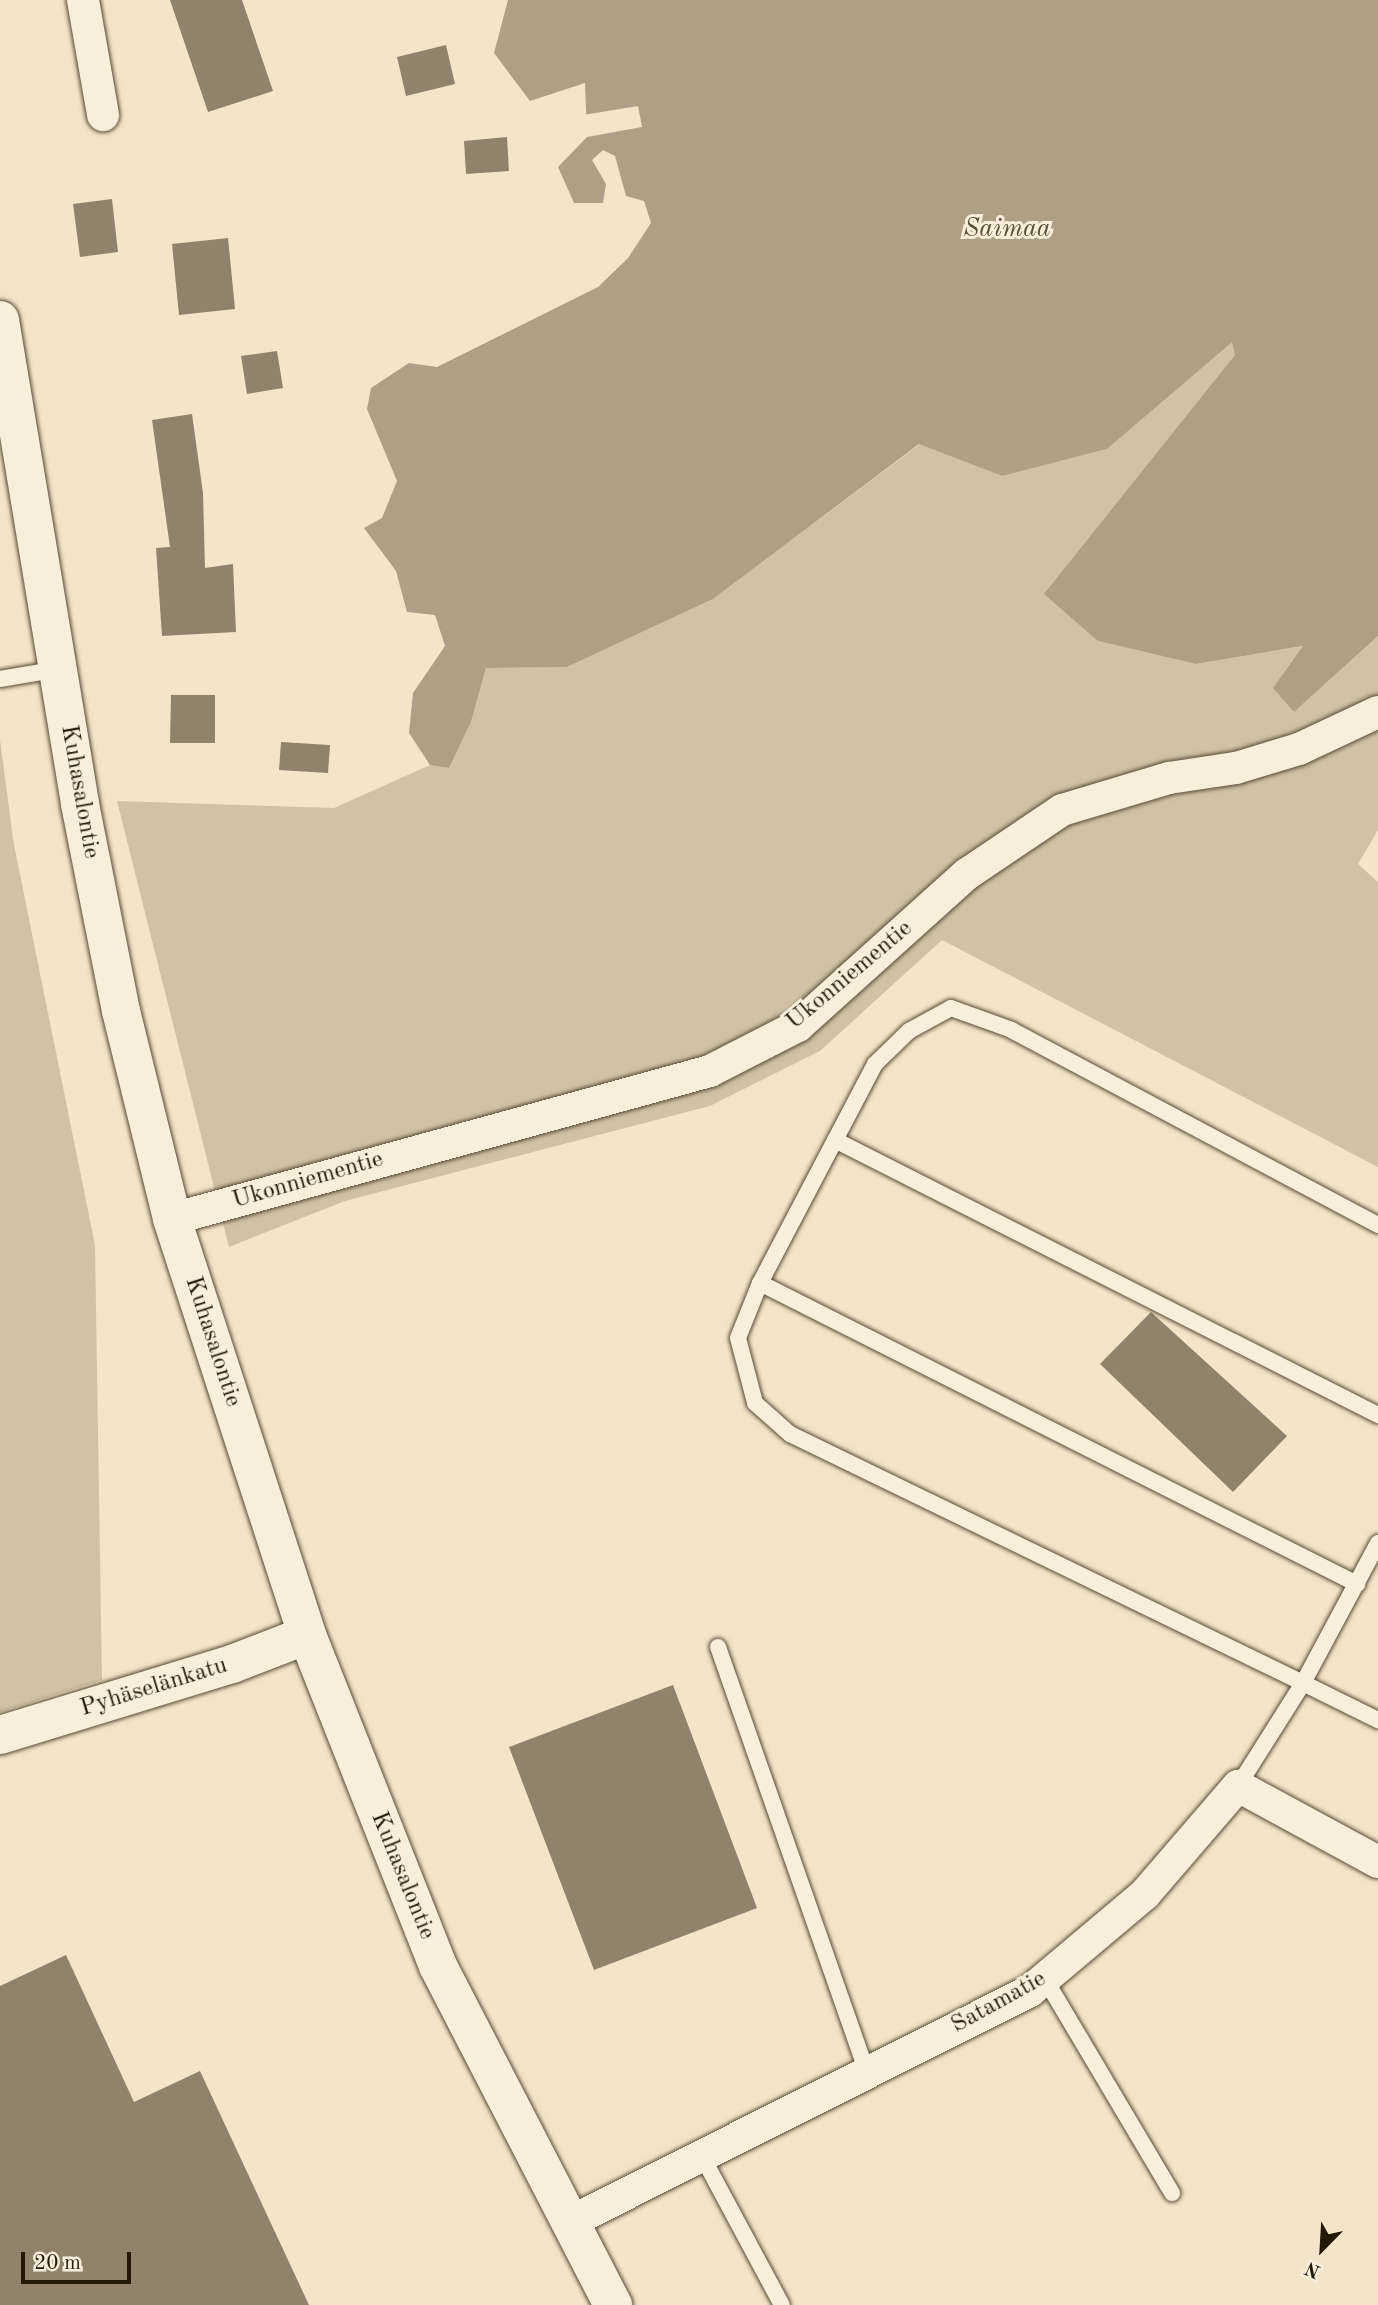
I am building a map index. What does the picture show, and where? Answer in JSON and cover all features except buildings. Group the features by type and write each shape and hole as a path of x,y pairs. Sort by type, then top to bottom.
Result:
{"main road":[{"name":"Kuhasalontie","path":"0,320 121,1011 172,1219 307,1635 438,1966 568,2223 613,2305"},
{"name":"Pyhäselänkatu","path":"0,1735 232,1664 307,1635"}],"street":[{"path":"83,0 103,115"},
{"name":"Ukonniementie","path":"172,1219 709,1071 798,1026 967,874 1062,810 1169,778 1236,768 1299,749 1378,712"},
{"path":"1238,1786 1378,1862"},
{"name":"Satamatie","path":"568,2223 867,2073 1045,1979 1145,1894 1238,1786"}],"lane":[{"path":"0,679 59,669"},
{"path":"1378,1225 1012,1030 951,1008 909,1031 875,1064 760,1283 738,1338 755,1403 790,1434 1378,1720"},
{"path":"835,1140 1378,1415"},
{"path":"760,1283 1357,1584"},
{"path":"1238,1786 1303,1683 1378,1543"},
{"path":"718,1647 867,2073"},
{"path":"1045,1979 1172,2193"},
{"path":"702,2156 782,2305"}],"shaded area":[{"path":"1232,341 1236,355 1098,641 1196,664 1304,646 1294,712 1378,636 1378,830 1358,864 1378,882 1378,1167 942,940 820,1051 710,1106 345,1201 229,1247 117,801 334,808 430,765 449,768 471,722 486,668 567,667 713,599 920,444 1002,476 1107,449"},
{"path":"0,740 14,845 95,1245 102,1680 0,1712"}],"water":[{"name":"Saimaa","path":"508,0 1378,0 1378,636 1294,712 1273,688 1303,646 1196,664 1098,641 1044,594 1235,355 1232,342 1107,449 1002,476 919,444 713,599 567,667 486,668 471,722 449,768 430,765 409,733 413,693 445,646 435,615 407,612 396,571 364,528 382,518 397,481 367,409 371,388 409,363 437,367 598,287 628,258 651,223 644,201 626,196 615,156 603,150 592,160 606,184 603,203 574,203 558,167 587,137 585,83 530,101 494,53"}],"pier":[{"path":"638,106 642,127 587,137 583,115"}]}
